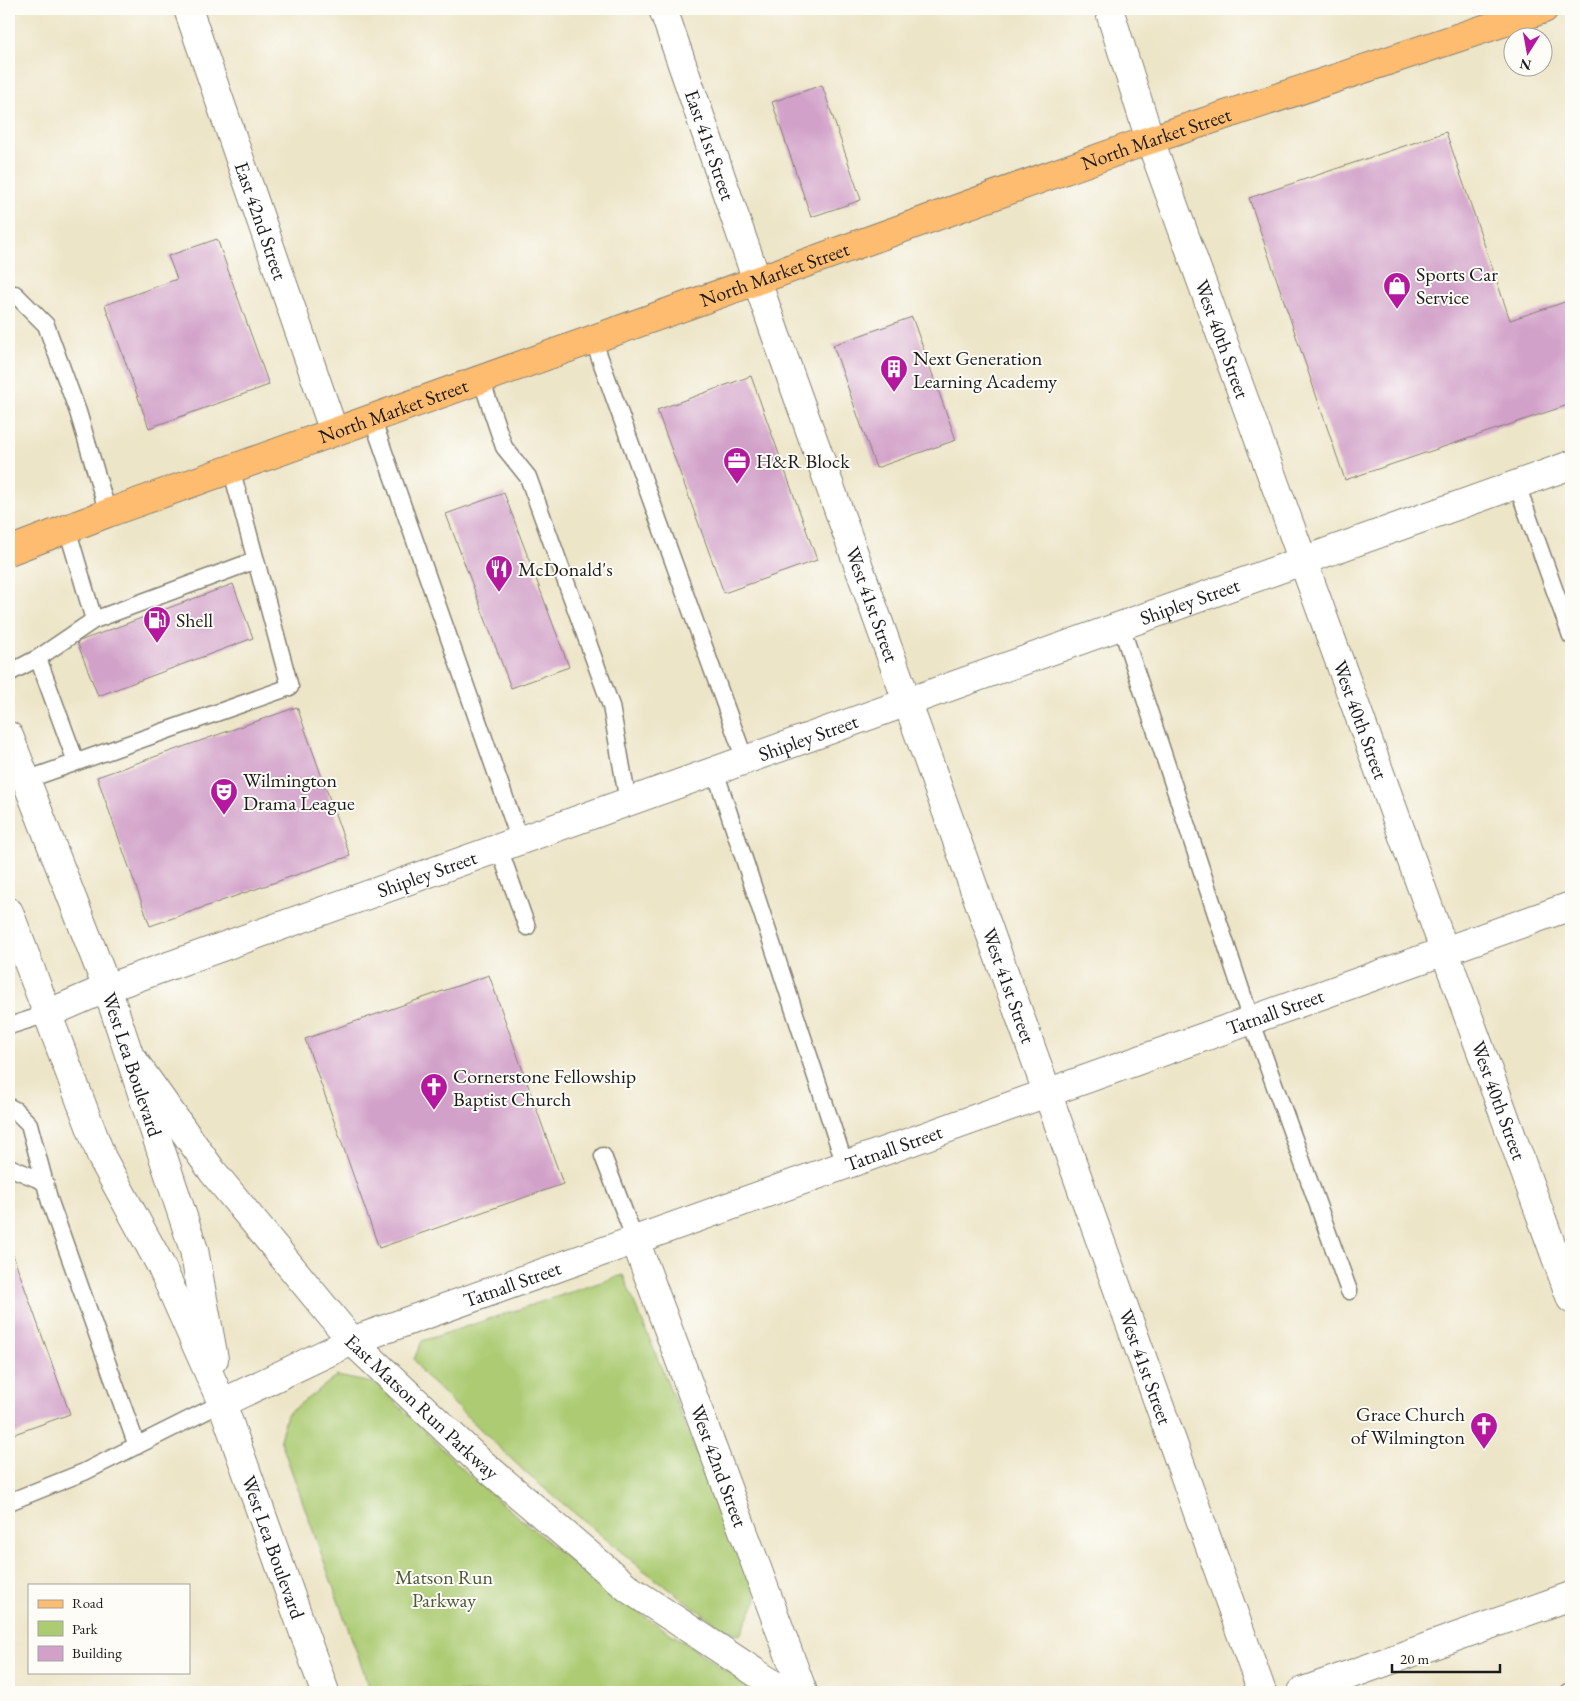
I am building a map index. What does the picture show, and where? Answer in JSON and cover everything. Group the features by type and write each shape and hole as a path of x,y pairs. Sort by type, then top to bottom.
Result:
{"main road":[{"name":"North Market Street","path":"9,551 108,512 1150,140 1544,9"}],"street":[{"name":"East 42nd Street","path":"188,9 334,432"},
{"name":"East 41st Street","path":"663,9 756,280"},
{"name":"West 40th Street","path":"1109,9 1150,140 1571,1299"},
{"name":"West 41st Street","path":"756,280 1262,1692"},
{"name":"Shipley Street","path":"47,1014 107,988 1571,465"},
{"name":"West Lea Boulevard","path":"9,736 107,988 194,1250 222,1403"},
{"name":"Tatnall Street","path":"222,1403 352,1341 1571,906"},
{"name":"West Lea Boulevard","path":"9,912 102,1158 161,1266 222,1403 325,1692"},
{"name":"East Matson Run Parkway","path":"128,1052 213,1172 352,1341 477,1459 629,1589 785,1692"},
{"name":"West 42nd Street","path":"635,1240 803,1692"},
{"path":"1301,1692 1571,1596"}],"lane":[{"path":"9,296 15,294 46,325 78,412 108,512"},
{"path":"593,339 745,760"},
{"path":"481,379 504,447 528,477 611,706 628,802"},
{"path":"372,418 510,844 527,927"},
{"path":"26,780 290,688 231,468"},
{"path":"1516,484 1571,636"},
{"path":"67,528 94,620"},
{"path":"9,673 38,658 94,620 256,560"},
{"path":"1121,626 1252,1020 1350,1291"},
{"path":"38,658 76,762"},
{"path":"715,771 845,1165"},
{"path":"9,1026 47,1014"},
{"path":"9,1107 30,1124 54,1211 137,1446"},
{"path":"603,1156 635,1240"},
{"path":"9,1167 45,1182"},
{"path":"9,1502 84,1472 222,1403"}],"green space":[{"path":"623,1275 757,1599 740,1635 718,1625 642,1569 527,1474 423,1374 414,1359 422,1341"},
{"name":"Matson Run Parkway","path":"337,1376 377,1384 472,1478 605,1590 759,1692 371,1692 280,1439 287,1414"}],"building":[{"path":"822,85 861,200 811,217 772,102"},
{"name":"Sports Car Service","path":"1446,132 1510,320 1571,300 1571,404 1345,480 1249,198"},
{"path":"217,239 269,385 149,428 105,305 177,279 168,256"},
{"name":"Next Generation Learning Academy","path":"912,317 956,440 876,468 833,345"},
{"name":"H&R Block","path":"751,376 817,560 724,593 657,410"},
{"path":"504,493 569,667 511,688 446,514"},
{"path":"233,584 253,638 98,696 77,642"},
{"name":"Wilmington Drama League","path":"297,707 350,856 150,926 97,777"},
{"name":"Cornerstone Fellowship Baptist Church","path":"489,975 563,1184 379,1248 305,1039"},
{"path":"13,1255 70,1414 9,1436 9,1257"}],"place":[{"name":"Sports Car Service","path":"1397,310"},
{"name":"Next Generation Learning Academy","path":"894,393"},
{"name":"H&R Block","path":"737,485"},
{"name":"McDonald's","path":"499,593"},
{"name":"Shell","path":"157,644"},
{"name":"Wilmington Drama League","path":"224,816"},
{"name":"Cornerstone Fellowship Baptist Church","path":"434,1111"},
{"name":"Grace Church of Wilmington","path":"1484,1450"}]}
